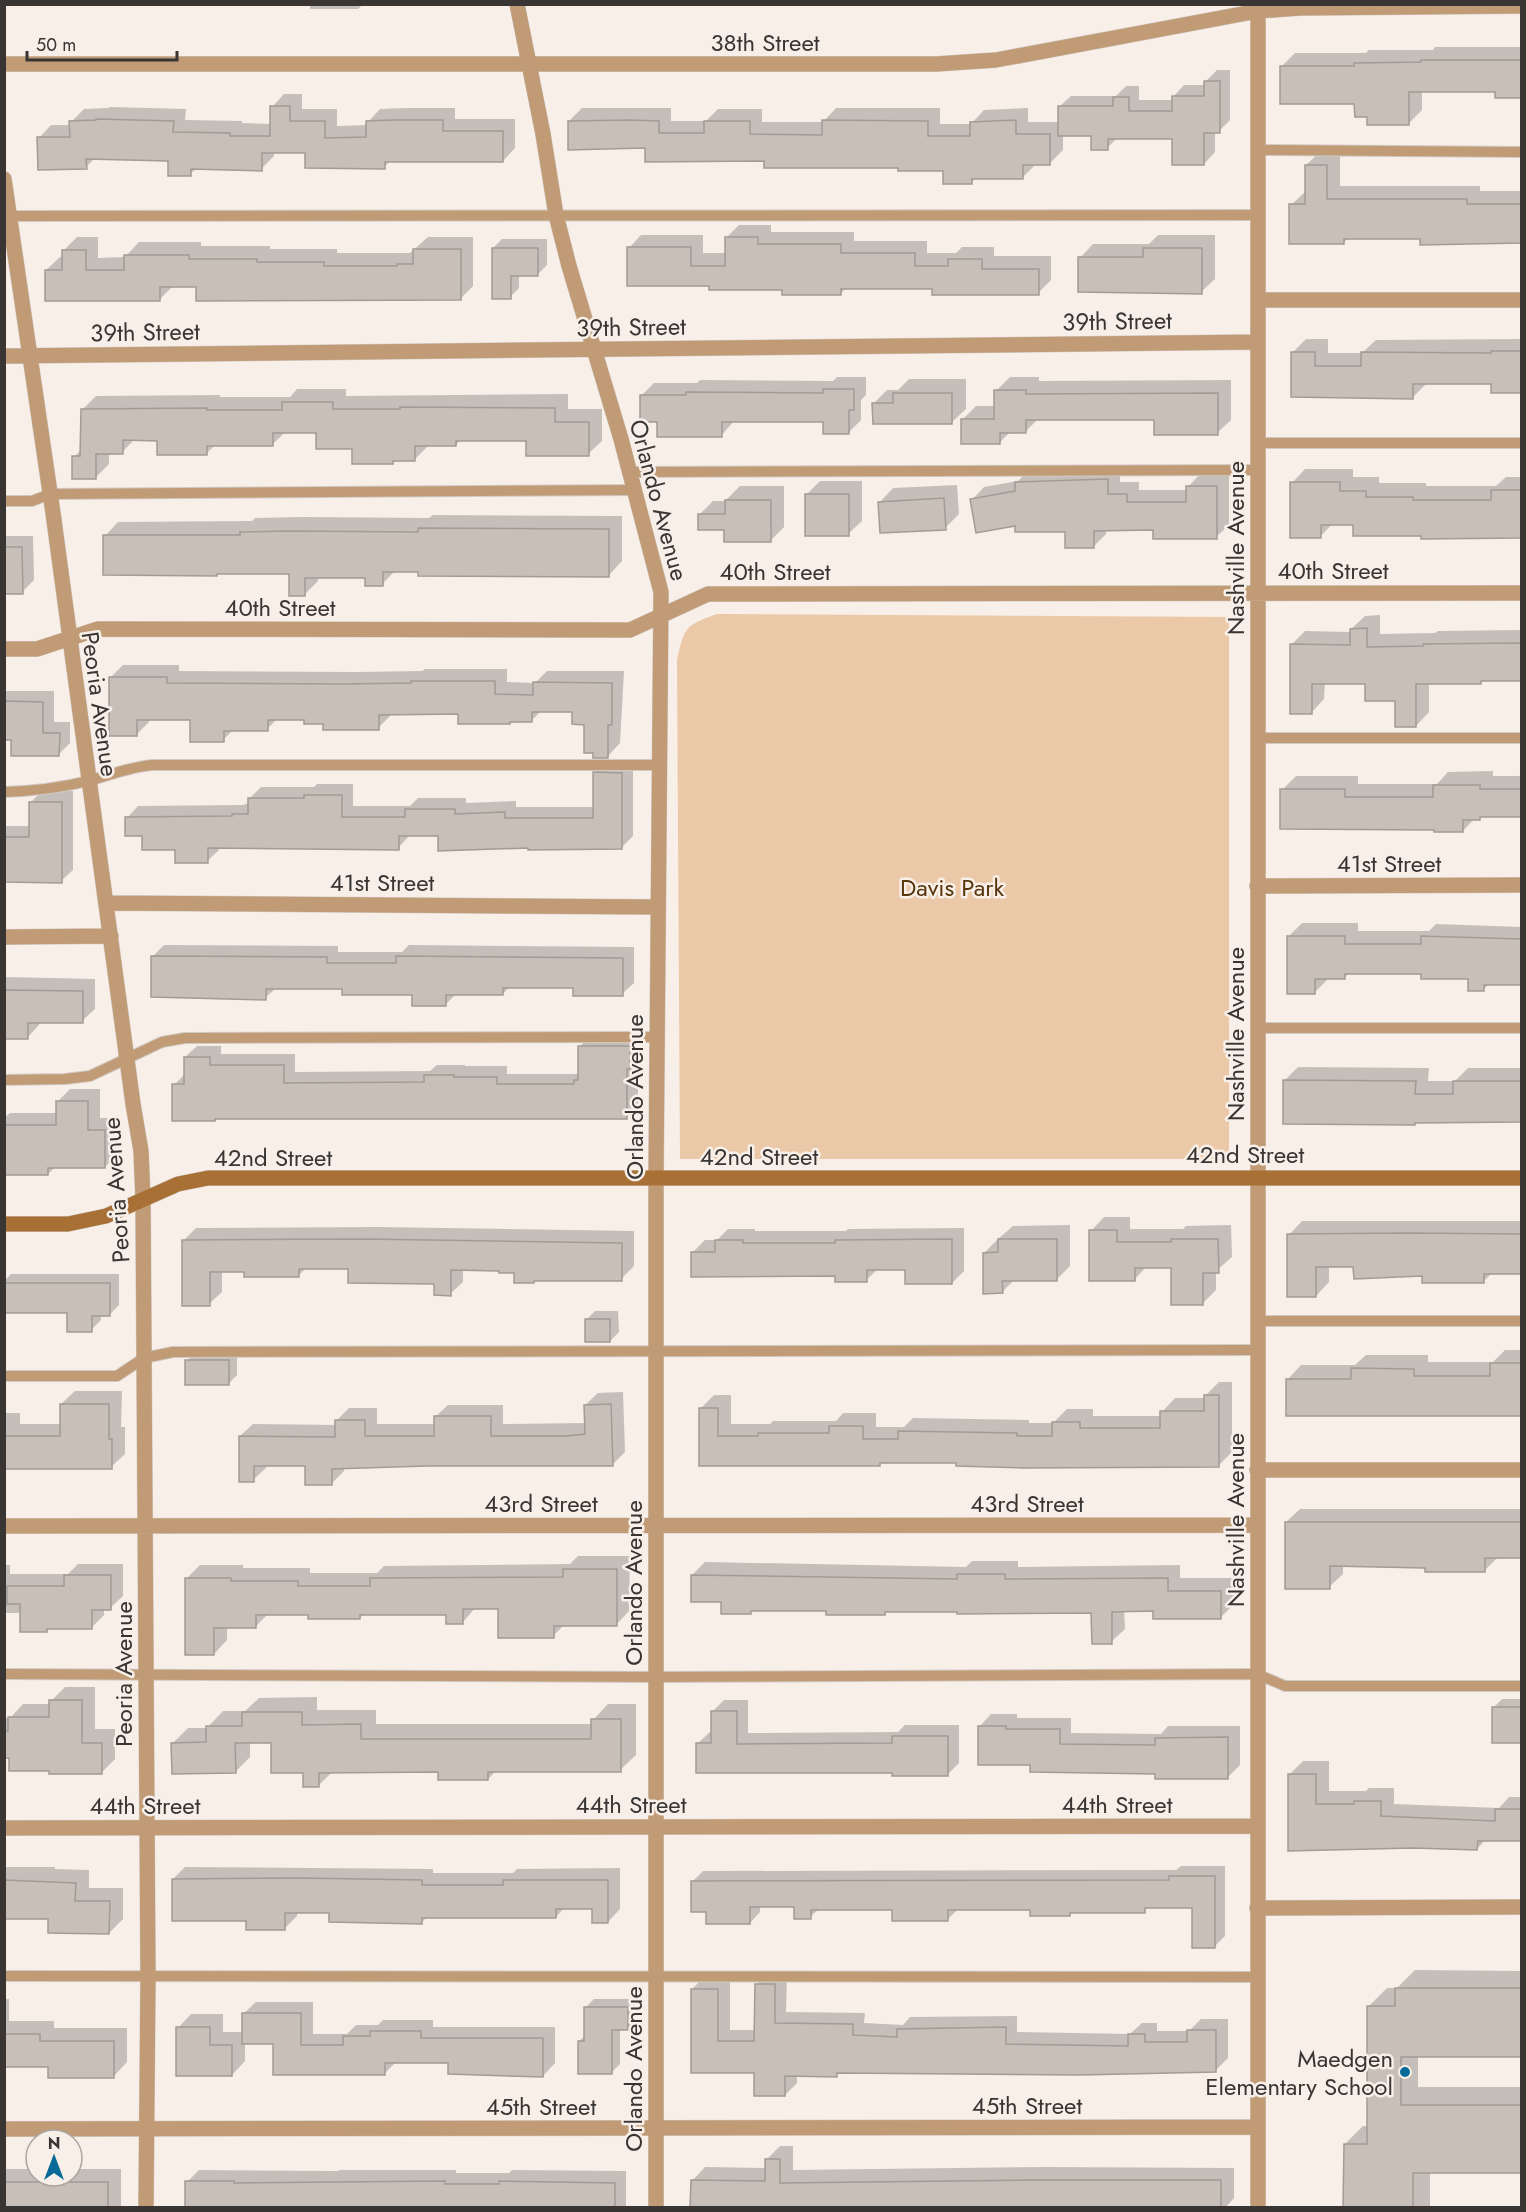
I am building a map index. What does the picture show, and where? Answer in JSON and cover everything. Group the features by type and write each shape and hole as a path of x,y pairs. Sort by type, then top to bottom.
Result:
{"street":[{"name":"Orlando Avenue","path":"517,4 556,215 661,592 656,1178 656,2208"},
{"name":"38th Street","path":"4,64 936,64 996,60 1257,8 1521,6"},
{"name":"Nashville Avenue","path":"1257,8 1258,2208"},
{"name":"Peoria Avenue","path":"4,178 7,216 50,494 87,781 141,1151 148,1976 146,2208"},
{"path":"1257,300 1521,300"},
{"name":"39th Street","path":"4,356 1257,342"},
{"name":"40th Street","path":"4,649 37,649 98,629 630,630 708,594 1521,593"},
{"name":"41st Street","path":"1257,886 1521,885"},
{"name":"41st Street","path":"105,903 658,906"},
{"path":"4,937 111,936"},
{"name":"42nd Street","path":"4,1224 68,1224 105,1216 178,1184 208,1178 1521,1178"},
{"path":"1257,1470 1521,1470"},
{"name":"43rd Street","path":"4,1526 1257,1525"},
{"name":"44th Street","path":"4,1828 1257,1826"},
{"path":"1257,1908 1521,1907"},
{"name":"45th Street","path":"4,2129 1257,2127"}],"lane":[{"path":"1257,150 1521,152"},
{"path":"7,216 1257,215"},
{"path":"1257,443 1521,443"},
{"path":"629,472 1257,470"},
{"path":"4,501 32,501 50,494 634,490"},
{"path":"1257,738 1521,738"},
{"path":"4,792 39,792 87,781 132,767 152,765 660,765"},
{"path":"1257,1028 1521,1029"},
{"path":"4,1080 65,1079 90,1076 162,1042 184,1038 657,1037"},
{"path":"1257,1321 1521,1321"},
{"path":"4,1376 117,1376 144,1358 173,1352 1257,1350"},
{"path":"4,1674 656,1677 1257,1674 1285,1686 1521,1686"},
{"path":"4,1976 1257,1977"}],"green space":[{"name":"Davis Park","path":"717,614 1229,617 1229,1159 680,1159 677,660 682,640 688,629 699,621"}],"building":[{"path":"1421,60 1521,60 1521,98 1495,98 1495,92 1409,92 1409,125 1367,125 1367,117 1355,117 1354,104 1280,104 1280,66 1354,66 1354,63 1421,62"},
{"path":"1204,81 1220,81 1220,133 1204,133 1204,165 1172,165 1172,139 1108,139 1108,150 1091,150 1091,136 1058,136 1058,106 1113,106 1113,97 1129,97 1129,111 1172,111 1172,96 1204,96"},
{"path":"270,106 290,106 290,121 325,121 325,138 366,137 366,121 443,120 443,131 503,131 503,162 385,162 385,169 305,168 305,153 262,153 262,171 191,169 191,176 168,176 168,161 86,159 87,169 38,170 37,137 70,137 69,121 96,119 174,121 173,132 270,136"},
{"path":"822,120 928,121 928,136 970,136 970,122 1016,120 1016,134 1050,134 1050,165 1023,165 1023,179 972,179 972,184 943,184 943,171 898,171 898,168 764,168 764,161 645,162 645,148 568,150 568,121 659,121 659,133 704,133 704,121 750,121 750,134 822,135"},
{"path":"1305,165 1327,165 1327,199 1467,199 1467,204 1521,204 1521,243 1420,245 1420,239 1344,239 1344,244 1289,244 1289,204 1305,204"},
{"path":"725,237 758,237 758,244 841,244 841,253 915,253 915,266 948,266 948,259 982,259 982,269 1039,269 1039,295 932,295 932,289 841,289 841,295 782,295 782,290 709,290 709,286 627,286 627,247 691,247 691,266 725,266"},
{"path":"492,248 538,248 538,276 511,276 511,299 492,299"},
{"path":"1143,248 1202,248 1202,294 1078,292 1078,257 1143,257"},
{"path":"413,249 461,249 461,300 196,301 196,287 160,287 160,301 45,301 45,270 62,270 62,250 86,250 86,270 124,270 124,255 189,255 189,259 257,259 257,262 324,262 324,266 397,266 397,264 413,264"},
{"path":"1491,351 1521,351 1521,393 1491,393 1491,384 1413,384 1413,399 1291,397 1291,352 1315,352 1315,366 1361,366 1361,352 1491,353"},
{"path":"823,389 854,389 854,410 849,410 849,434 823,434 823,422 722,422 722,437 657,437 657,422 640,422 640,395 686,395 686,392 823,393"},
{"path":"994,390 1026,390 1026,394 1218,393 1218,435 1154,435 1154,420 1026,420 1026,433 1000,433 1000,444 961,444 961,419 994,419"},
{"path":"893,393 952,393 952,424 873,424 872,403 893,403"},
{"path":"282,402 333,402 333,409 555,408 555,422 589,422 589,456 526,456 526,441 456,441 456,446 415,446 415,461 393,461 393,464 352,464 352,449 316,449 316,433 273,433 273,446 207,446 207,455 157,455 157,441 123,440 123,454 96,454 96,479 72,479 72,456 80,456 81,409 282,410"},
{"path":"1108,479 1108,494 1127,494 1127,502 1186,502 1186,486 1217,486 1217,539 1153,539 1153,530 1094,531 1094,548 1065,548 1065,532 1015,532 1015,526 976,533 970,499 1015,491 1015,482"},
{"path":"1290,482 1340,482 1340,491 1366,491 1366,497 1413,497 1413,500 1491,500 1491,490 1521,490 1521,538 1421,539 1421,536 1353,536 1353,525 1321,525 1321,538 1290,538"},
{"path":"805,494 849,494 849,536 805,536"},
{"path":"944,498 946,530 880,533 878,502"},
{"path":"725,500 771,500 771,542 724,542 724,530 698,530 698,514 725,514"},
{"path":"418,528 609,529 609,577 418,576 418,572 383,572 383,586 365,586 365,578 305,578 305,596 289,596 289,574 103,575 103,535 240,535 240,532 289,531 418,532"},
{"path":"4,547 22,547 23,594 4,594"},
{"path":"1367,628 1367,647 1521,643 1521,681 1481,681 1481,684 1416,684 1416,727 1395,727 1395,701 1365,701 1365,684 1312,684 1312,714 1290,714 1290,644 1350,645 1350,629"},
{"path":"109,677 167,677 167,683 344,684 495,681 495,694 533,695 533,682 612,683 612,725 608,725 608,758 593,758 593,753 584,753 584,725 572,724 572,712 532,712 532,722 510,722 510,724 458,724 458,714 379,715 379,730 323,730 323,724 304,724 304,720 268,720 268,731 224,731 224,742 190,742 190,720 137,720 137,736 109,736"},
{"path":"4,701 43,702 43,733 60,733 59,756 11,756 11,740 4,740"},
{"path":"593,772 622,773 622,849 528,850 528,848 438,851 438,836 399,836 399,850 208,848 208,863 175,863 175,850 142,850 142,836 125,836 125,817 232,816 232,814 248,814 248,798 304,798 304,795 342,795 342,817 405,817 405,809 455,809 455,814 505,812 505,818 593,818"},
{"path":"1433,785 1480,785 1480,789 1521,789 1521,817 1480,817 1480,820 1463,820 1463,832 1280,829 1280,789 1345,789 1345,797 1433,797"},
{"path":"29,802 62,802 62,883 4,882 4,837 29,837"},
{"path":"1287,936 1345,936 1345,944 1421,944 1421,936 1521,939 1521,985 1484,985 1484,991 1468,991 1468,979 1421,979 1421,974 1345,974 1345,979 1315,979 1315,994 1287,994"},
{"path":"151,956 327,957 327,963 396,963 396,956 623,958 623,996 573,996 573,988 503,988 503,995 446,995 446,1006 412,1006 412,995 342,995 342,989 266,989 266,1000 151,997"},
{"path":"4,990 83,991 83,1023 28,1023 28,1039 4,1039"},
{"path":"578,1046 630,1046 630,1069 627,1069 627,1119 215,1119 215,1121 172,1121 172,1084 184,1084 184,1057 210,1057 210,1065 284,1065 284,1083 424,1082 424,1075 454,1075 454,1077 497,1077 497,1084 574,1084 574,1080 578,1080"},
{"path":"1283,1080 1416,1081 1415,1094 1453,1094 1453,1081 1521,1081 1521,1122 1415,1123 1415,1125 1283,1124"},
{"path":"56,1101 88,1101 88,1130 105,1130 105,1168 48,1168 48,1175 4,1175 4,1125 56,1125"},
{"path":"1089,1230 1117,1230 1117,1242 1218,1239 1219,1273 1203,1273 1203,1305 1171,1305 1171,1268 1135,1268 1135,1281 1089,1281"},
{"path":"1287,1234 1521,1234 1521,1274 1484,1274 1484,1283 1422,1283 1422,1276 1354,1279 1353,1267 1316,1267 1316,1297 1287,1297"},
{"path":"364,1239 622,1243 622,1281 514,1283 514,1273 451,1270 451,1296 434,1295 434,1284 348,1283 348,1269 299,1269 299,1277 244,1277 244,1272 210,1272 210,1306 182,1306 182,1240"},
{"path":"952,1239 952,1284 905,1284 905,1270 867,1270 867,1282 835,1282 835,1276 691,1277 691,1252 715,1252 715,1240 743,1240 743,1243 835,1243 835,1240"},
{"path":"998,1239 1057,1239 1057,1281 1002,1281 1003,1293 983,1294 983,1253 998,1252"},
{"path":"4,1283 110,1283 110,1316 92,1316 92,1332 67,1332 67,1313 4,1313"},
{"path":"585,1319 610,1319 610,1342 585,1342"},
{"path":"185,1360 229,1360 229,1385 185,1385"},
{"path":"1490,1363 1521,1363 1521,1416 1286,1416 1286,1379 1351,1379 1351,1368 1414,1369 1414,1376 1490,1376"},
{"path":"1204,1395 1219,1395 1219,1467 1023,1468 956,1466 956,1463 880,1463 880,1466 699,1466 699,1408 718,1408 718,1436 758,1436 758,1433 829,1433 829,1426 863,1426 863,1439 898,1439 898,1431 1017,1433 1017,1436 1052,1436 1052,1422 1080,1422 1080,1428 1160,1428 1160,1411 1204,1411"},
{"path":"60,1404 109,1404 112,1469 4,1469 4,1436 60,1436"},
{"path":"611,1404 613,1466 426,1466 332,1469 332,1485 305,1485 305,1466 254,1466 254,1482 239,1482 239,1436 335,1437 335,1420 365,1420 365,1436 434,1436 434,1416 491,1416 491,1436 566,1436 585,1434 584,1405"},
{"path":"1285,1522 1521,1522 1521,1558 1485,1558 1485,1572 1425,1572 1425,1568 1330,1566 1330,1589 1285,1589"},
{"path":"563,1569 617,1569 617,1626 554,1626 554,1638 498,1638 498,1609 463,1609 463,1624 446,1624 446,1615 360,1615 360,1619 308,1619 308,1615 256,1615 256,1628 214,1628 214,1655 185,1655 185,1578 298,1581 298,1586 370,1586 370,1578 563,1577"},
{"path":"957,1574 1005,1574 1005,1579 1168,1578 1168,1591 1221,1591 1221,1619 1153,1619 1153,1611 1112,1612 1112,1644 1092,1644 1091,1613 885,1612 885,1615 826,1615 826,1611 751,1611 751,1614 721,1614 721,1602 691,1602 691,1575 957,1579"},
{"path":"64,1575 111,1575 111,1610 92,1610 92,1629 47,1629 47,1632 20,1632 20,1604 7,1604 7,1586 64,1586"},
{"path":"49,1700 82,1700 82,1743 102,1743 102,1774 9,1771 9,1758 4,1758 4,1731 8,1731 8,1717 49,1717"},
{"path":"1492,1707 1521,1707 1521,1743 1492,1743"},
{"path":"711,1711 737,1711 737,1744 892,1743 892,1736 948,1736 948,1776 892,1776 892,1773 696,1773 696,1743 711,1743"},
{"path":"242,1712 302,1712 302,1725 361,1724 361,1739 591,1739 591,1719 621,1719 621,1772 488,1772 488,1780 438,1780 438,1772 319,1773 319,1787 303,1787 303,1773 271,1773 271,1743 235,1743 236,1773 172,1774 171,1743 206,1742 206,1726 242,1726"},
{"path":"978,1726 1006,1726 1006,1729 1060,1729 1060,1744 1155,1745 1155,1738 1228,1737 1228,1779 1155,1779 1155,1774 1030,1772 1030,1765 978,1765"},
{"path":"1288,1774 1316,1774 1316,1804 1381,1801 1381,1816 1495,1821 1495,1809 1521,1809 1521,1841 1478,1841 1477,1850 1413,1848 1288,1851"},
{"path":"1169,1876 1215,1876 1215,1948 1192,1948 1192,1908 1145,1908 1145,1913 1070,1913 1070,1916 1030,1916 1030,1910 948,1910 948,1921 892,1921 892,1910 811,1910 811,1919 794,1919 794,1907 750,1907 750,1924 706,1924 706,1912 691,1912 691,1881 1169,1880"},
{"path":"172,1879 422,1880 422,1885 503,1885 503,1880 608,1880 608,1923 592,1923 592,1909 556,1909 556,1918 422,1918 422,1924 329,1922 329,1913 285,1913 285,1930 246,1930 246,1921 172,1921"},
{"path":"4,1880 76,1883 75,1901 110,1901 109,1934 48,1933 48,1919 4,1919"},
{"path":"755,1984 775,1984 775,2023 853,2024 853,2035 897,2037 897,2029 1006,2027 1006,2044 1128,2046 1128,2034 1145,2034 1145,2042 1187,2042 1187,2030 1216,2030 1216,2072 1079,2075 837,2073 837,2077 785,2076 785,2096 754,2096 754,2073 691,2073 691,1989 718,1989 718,2041 754,2041"},
{"path":"1395,1988 1521,1988 1521,2057 1401,2057 1401,2105 1521,2105 1521,2173 1413,2173 1413,2208 1343,2208 1344,2144 1367,2144 1367,2006 1395,2006"},
{"path":"584,2007 628,2007 628,2030 612,2030 612,2074 578,2074 578,2041 584,2041"},
{"path":"242,2013 301,2013 301,2045 343,2045 343,2036 370,2036 370,2031 421,2031 421,2038 543,2038 543,2077 448,2074 448,2063 385,2063 385,2075 273,2075 273,2044 242,2044"},
{"path":"176,2027 210,2027 210,2045 232,2045 232,2076 176,2076"},
{"path":"4,2034 40,2034 40,2041 114,2041 114,2078 48,2078 48,2067 4,2067"},
{"path":"765,2159 780,2159 780,2183 1221,2180 1221,2208 690,2208 691,2180 765,2181"},
{"path":"185,2181 615,2183 615,2208 185,2208"},
{"path":"4,2182 24,2182 24,2188 84,2188 84,2182 108,2182 108,2208 4,2208"}],"place":[{"name":"Maedgen Elementary School","path":"1405,2072"}]}
